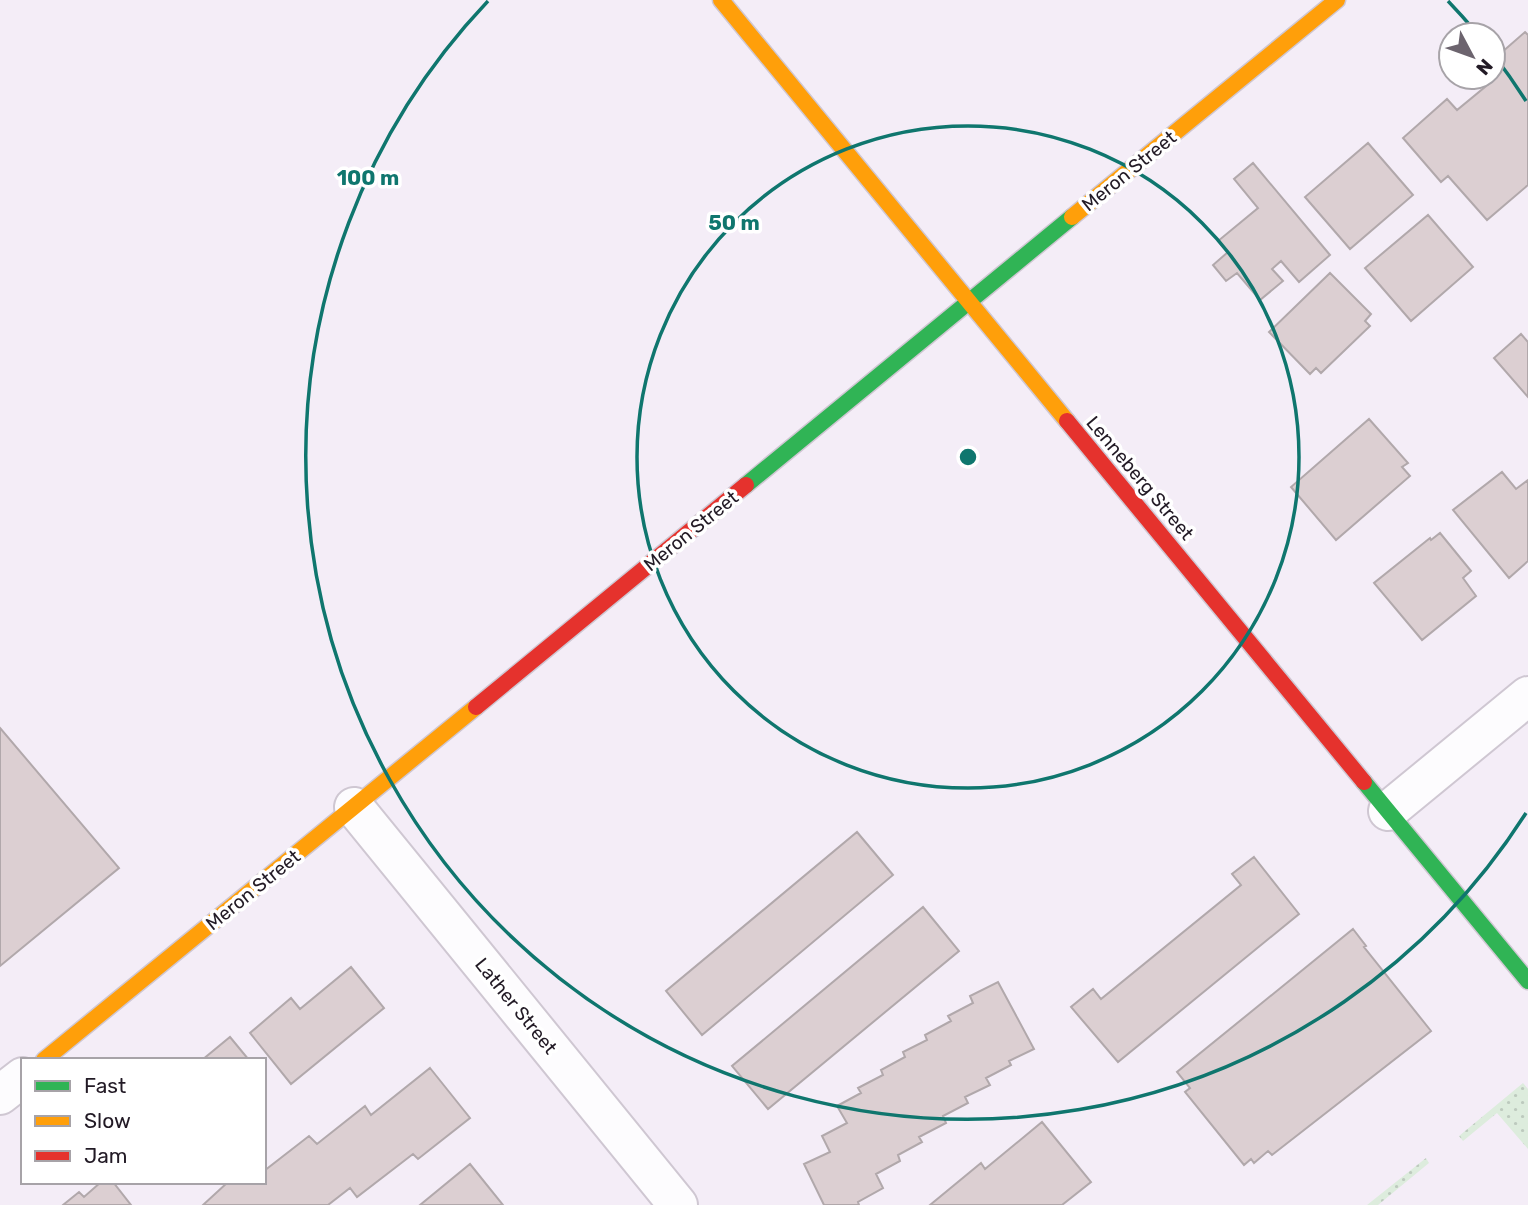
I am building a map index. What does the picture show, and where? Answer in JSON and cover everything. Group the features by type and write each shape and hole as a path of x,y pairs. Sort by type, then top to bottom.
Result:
{"street":[{"name":"Lenneberg Street","path":"721,0 1528,981"},
{"name":"Meron Street","path":"46,1058 1337,0"},
{"path":"1388,811 1528,696"},
{"name":"Lather Street","path":"354,807 678,1205"},
{"path":"0,1095 21,1079"}],"green space":[{"path":"1523,1083 1528,1089 1528,1149 1497,1113 1463,1141 1459,1136"},
{"path":"1426,1158 1429,1163 1378,1205 1367,1205"}],"building":[{"path":"1525,32 1528,35 1528,185 1487,220 1448,176 1441,182 1403,138 1447,99 1457,110 1480,91 1507,91 1507,48"},
{"path":"1368,143 1413,195 1350,249 1305,197"},
{"path":"1253,163 1330,255 1299,282 1281,261 1272,269 1283,281 1260,300 1237,273 1226,281 1213,265 1228,252 1218,241 1258,208 1234,179"},
{"path":"1428,215 1473,267 1411,321 1365,268"},
{"path":"1330,273 1371,314 1365,321 1370,326 1321,373 1316,368 1310,374 1269,332"},
{"path":"1521,334 1528,342 1528,397 1494,358"},
{"path":"1369,419 1408,463 1402,467 1410,476 1336,540 1291,487"},
{"path":"1502,472 1516,489 1528,480 1528,561 1509,578 1453,510"},
{"path":"1440,533 1471,571 1463,578 1476,596 1422,640 1374,583"},
{"path":"0,728 119,868 0,966"},
{"path":"857,832 893,875 702,1035 666,991"},
{"path":"1254,857 1299,914 1118,1062 1071,1007 1093,989 1101,999 1241,885 1232,874"},
{"path":"923,907 959,951 768,1109 732,1066"},
{"path":"1353,929 1366,946 1364,947 1431,1031 1272,1155 1268,1151 1254,1163 1251,1159 1244,1165 1185,1092 1190,1088 1177,1072"},
{"path":"351,967 384,1008 291,1084 250,1033 291,998 300,1009"},
{"path":"998,982 1034,1049 1009,1061 1011,1065 986,1078 990,1085 965,1097 968,1103 943,1116 946,1123 919,1137 922,1142 898,1155 900,1161 876,1174 883,1188 858,1202 859,1205 824,1205 804,1164 830,1152 822,1136 847,1123 837,1106 861,1093 858,1088 883,1075 881,1070 905,1057 903,1052 927,1040 925,1035 951,1021 948,1016 973,1003 970,996"},
{"path":"230,1037 247,1058 204,1058"},
{"path":"430,1068 470,1118 418,1159 413,1154 357,1197 350,1188 328,1205 203,1205 226,1184 266,1184 266,1169 309,1136 317,1144 365,1106 371,1115"},
{"path":"1042,1122 1091,1182 1062,1205 930,1205 981,1163 985,1169"},
{"path":"470,1164 503,1205 420,1205"},
{"path":"99,1184 115,1184 131,1205 63,1205 79,1192 84,1197"}],"traffic: fast":[{"path":"746,485 1072,217"},
{"path":"1364,782 1528,981"}],"traffic: slow":[{"path":"721,0 1067,421"},
{"path":"1072,217 1337,0"},
{"path":"46,1058 476,707"}],"traffic: jam":[{"path":"1067,421 1364,782"},
{"path":"476,707 746,485"}]}
